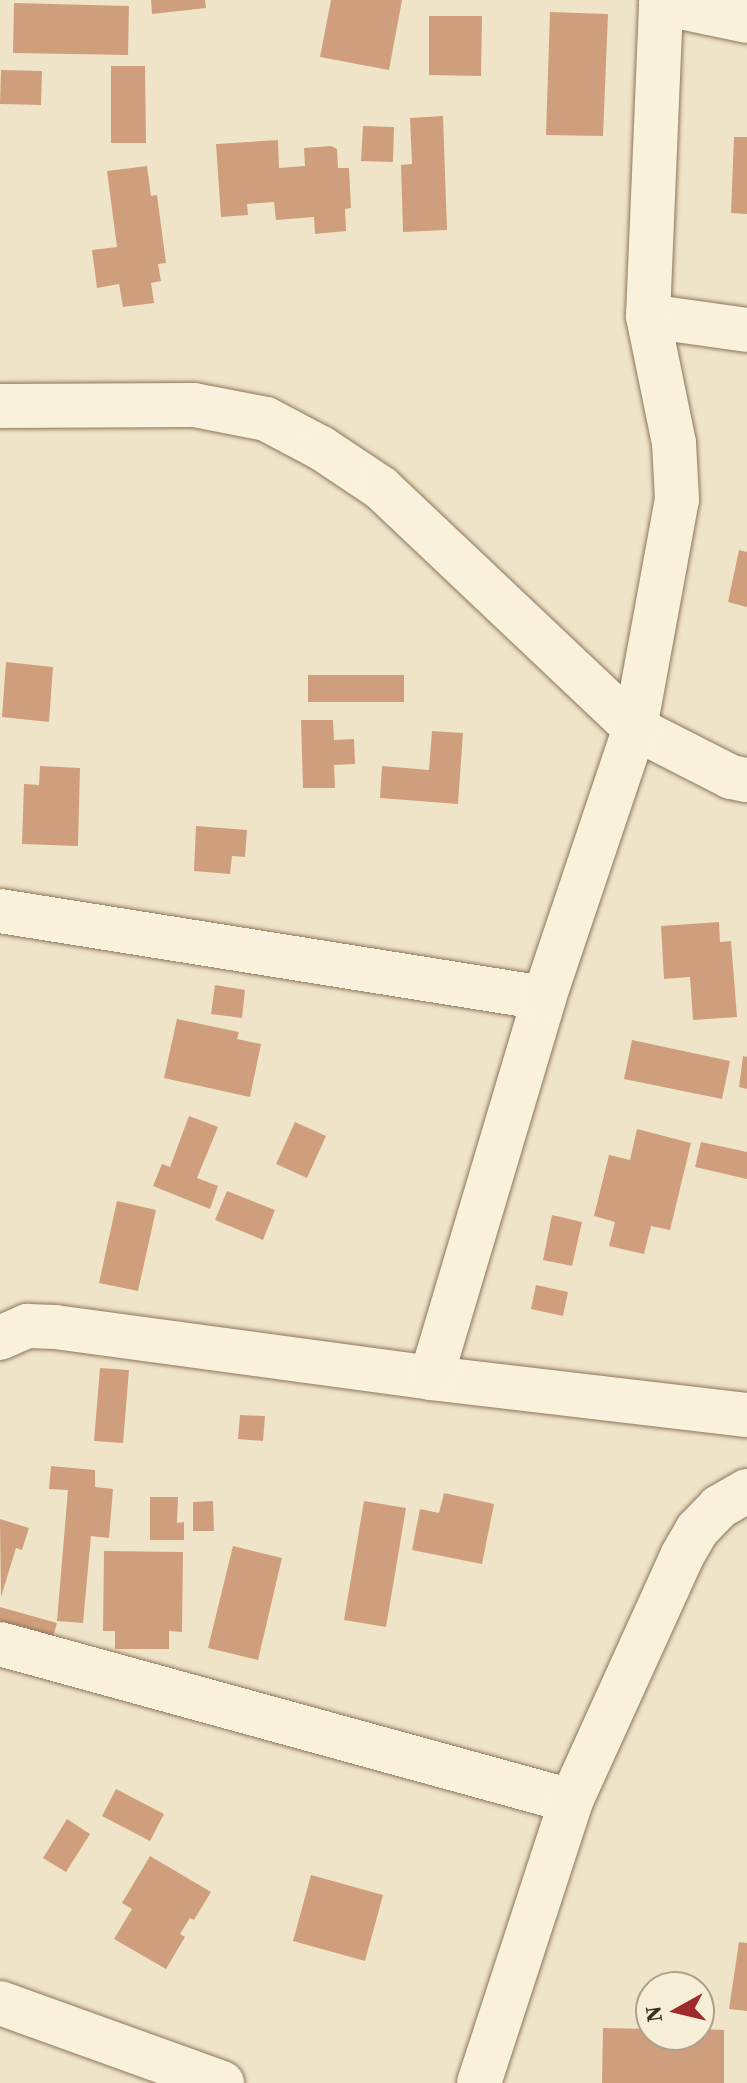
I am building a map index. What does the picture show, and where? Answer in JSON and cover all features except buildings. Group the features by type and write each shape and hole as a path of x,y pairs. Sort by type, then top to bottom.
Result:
{"street":[{"path":"431,1378 544,998 635,728 677,500 674,443 648,316 661,1 747,21"},
{"path":"648,316 747,330"},
{"path":"0,406 194,405 266,419 321,448 381,488 635,728 731,777 747,780"},
{"path":"0,911 544,998"},
{"path":"0,1338 27,1326 55,1327 431,1378 747,1415"},
{"path":"479,2083 571,1801 682,1556 697,1530 719,1507 747,1491"},
{"path":"0,1644 571,1801"},
{"path":"0,2003 222,2083"}]}
